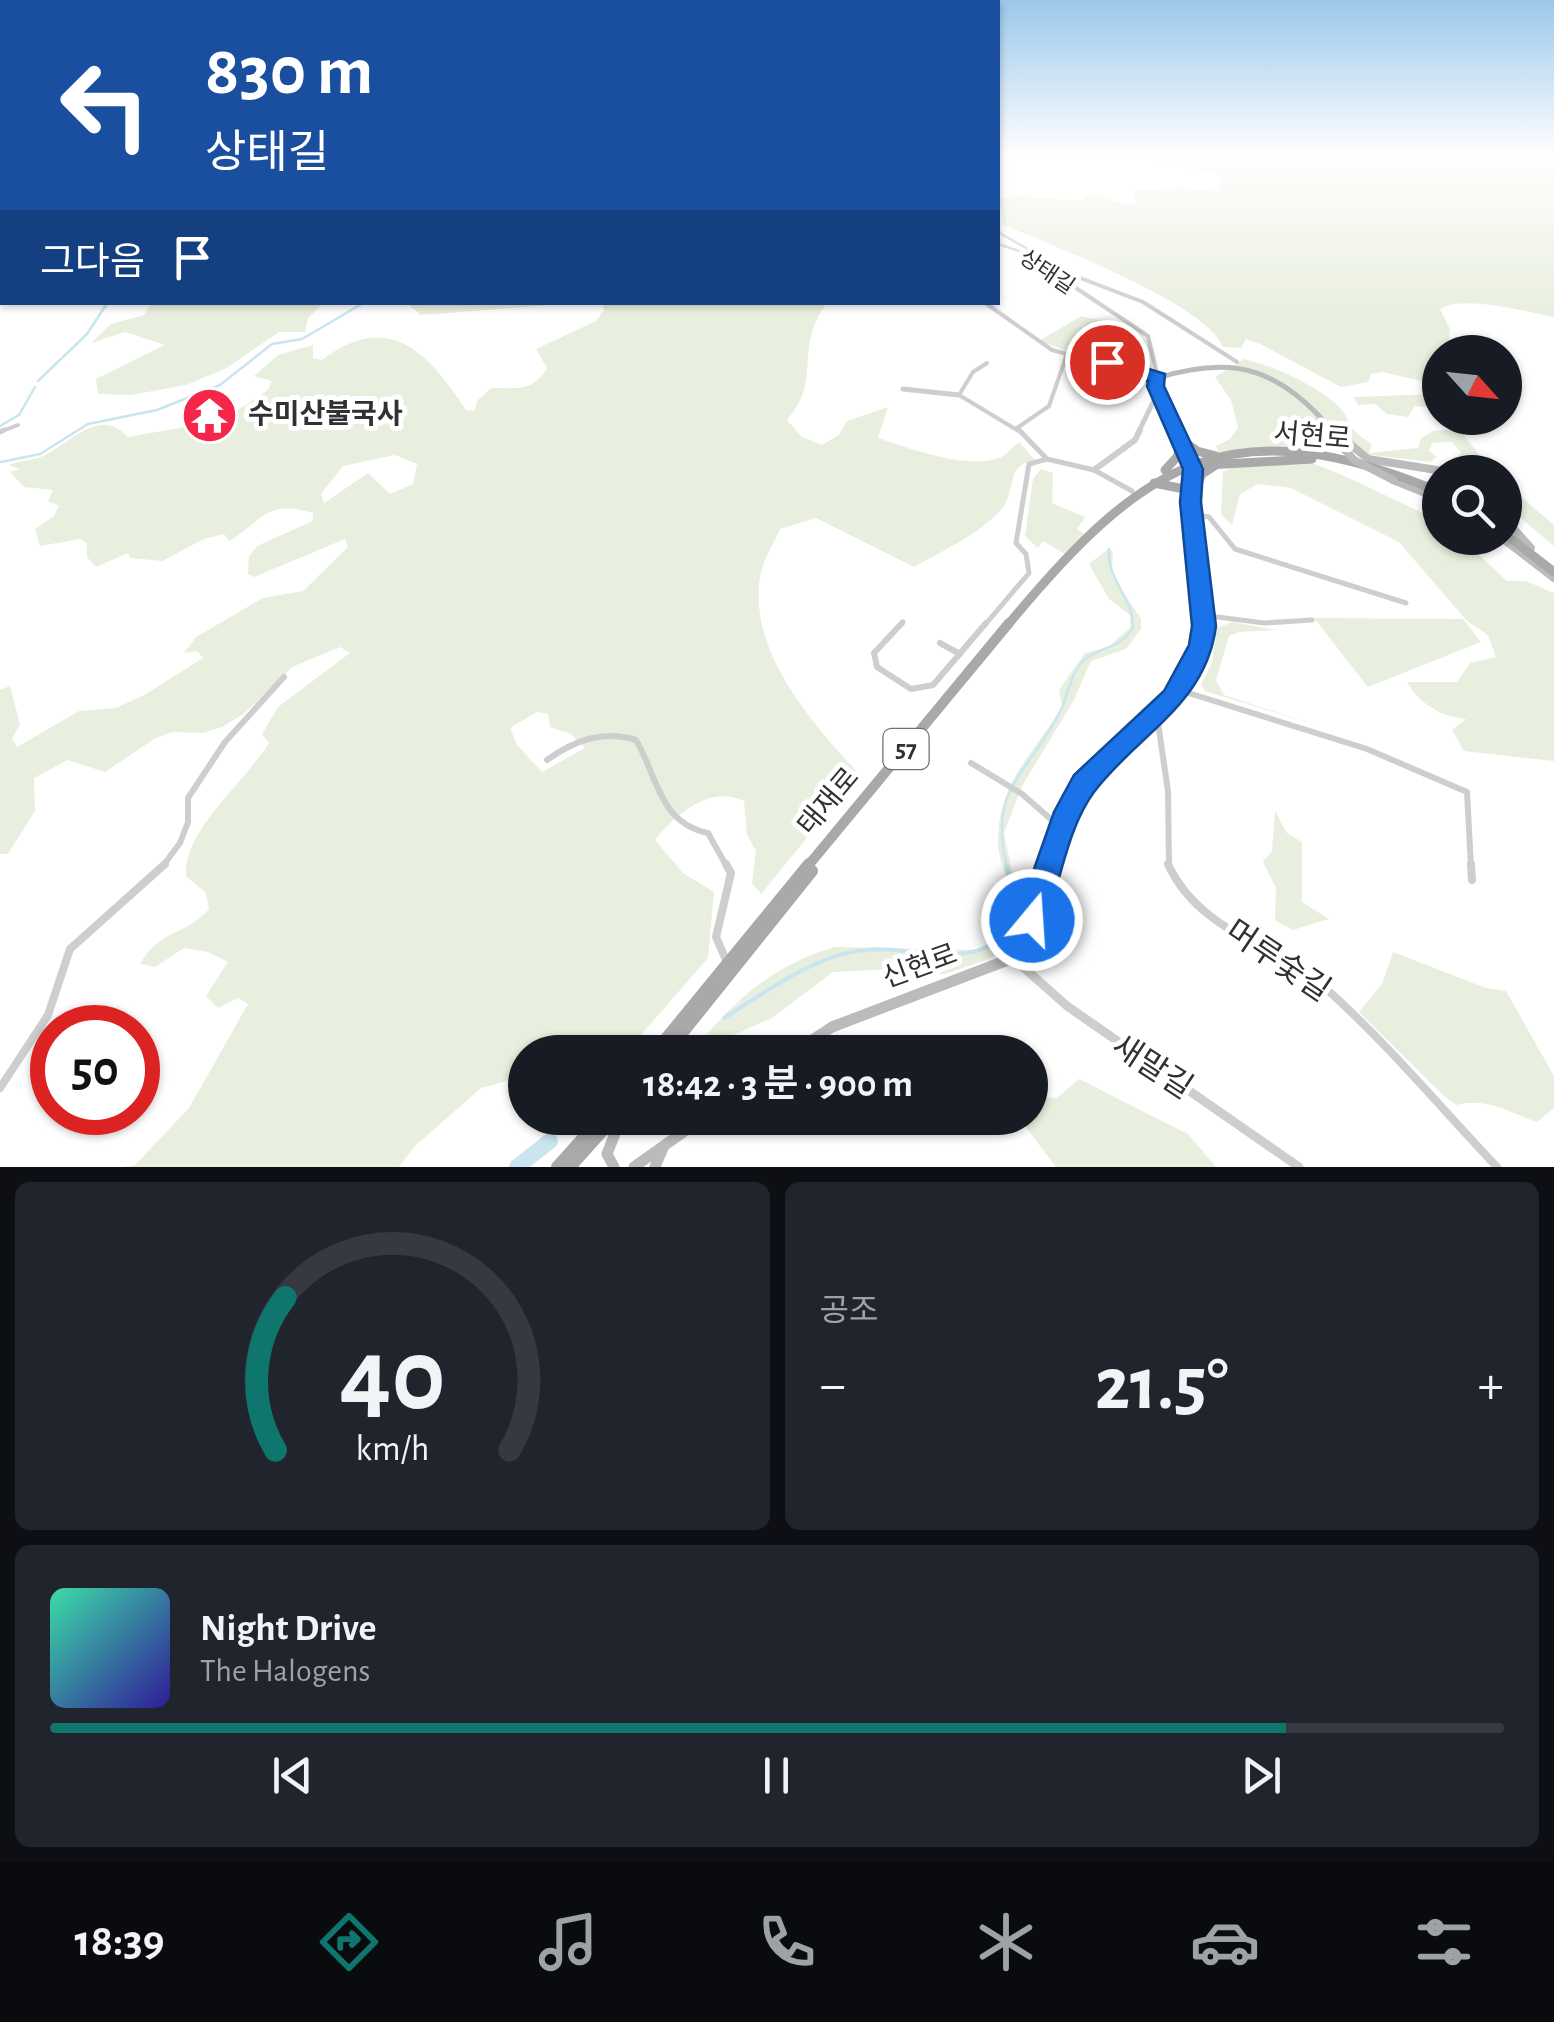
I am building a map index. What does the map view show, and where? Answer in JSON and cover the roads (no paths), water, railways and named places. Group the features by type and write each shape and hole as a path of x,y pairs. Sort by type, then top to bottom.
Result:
{"main road":[{"path":"1013,958 1032,920 1062,829 1084,784 1180,690 1201,645 1202,616 1185,468 1179,438 1158,392 1158,378 1237,362 1280,383 1356,452 1378,462 1422,468"},
{"path":"1280,383 1354,460 1422,490"},
{"path":"1179,438 1197,452 1220,460"},
{"path":"1113,511 1132,490 1150,482 1175,460 1179,438"},
{"name":"서현로","path":"1185,468 1220,460 1318,459 1378,472 1422,489"},
{"path":"1191,508 1202,474 1220,460"},
{"name":"태재로","path":"669,1035 982,657 1113,511 1150,482 1185,468"},
{"path":"1150,482 1184,489 1191,508"},
{"name":"태재로","path":"681,1035 986,659 1122,506 1150,482"},
{"path":"1522,533 1554,572"},
{"path":"1522,543 1531,548"},
{"path":"1522,547 1554,572"},
{"name":"신현로","path":"820,1035 1013,958"},
{"path":"557,1167 585,1135"},
{"path":"570,1167 601,1135"},
{"path":"613,1135 608,1154 614,1167"},
{"path":"634,1167 680,1135"},
{"path":"655,1167 664,1146"}],"street":[{"path":"1000,233 1089,284 1143,302 1237,362"},
{"name":"상태길","path":"1000,245 1022,252 1103,310 1148,336 1158,378"},
{"path":"1022,252 1030,250"},
{"path":"988,305 1038,344 1158,378"},
{"path":"1018,428 1050,406 1067,354"},
{"path":"959,395 973,372 987,363"},
{"path":"903,389 959,395 990,408 1018,428 1047,459"},
{"path":"1094,470 1135,440 1158,392"},
{"path":"1151,412 1168,412"},
{"path":"0,432 18,425"},
{"path":"903,622 874,653 877,666 911,689 934,685 1029,573 1026,554 1016,543 1030,464 1047,459 1094,470 1132,490"},
{"path":"1191,508 1210,517 1235,549 1406,602"},
{"path":"1202,616 1264,623 1312,620"},
{"path":"940,643 960,654"},
{"path":"0,1088 54,1004 60,962 77,939 173,854 190,816 188,798 225,742 284,677"},
{"path":"1180,690 1367,749 1466,792 1472,880"},
{"name":"머루숯길","path":"1156,714 1168,795 1166,853 1174,880 1204,913 1225,923 1247,943 1310,975 1332,994 1498,1167"},
{"path":"547,760 572,741 619,734 636,740 652,769 660,803 693,832 708,833 732,873 716,937 728,962"},
{"path":"970,763 1022,794 1062,829"},
{"name":"새말길","path":"1013,958 1044,992 1089,1026 1163,1071 1299,1167"}],"waterway":[{"path":"38,381 87,334 106,305"},
{"path":"1,462 40,454 88,424 157,410 220,385 272,344 302,339 360,305"},
{"path":"0,426 19,415 35,387"},
{"path":"1007,867 1002,818 1014,783 1060,712 1083,661 1123,639 1133,627 1129,607 1112,570 1109,549"},
{"path":"1006,864 1019,915 1006,932"},
{"path":"724,1018 788,978 839,955 875,949 962,954 996,943"},
{"path":"517,1167 550,1141"}],"place":[{"name":"수미산불국사","path":"209,415"}]}
